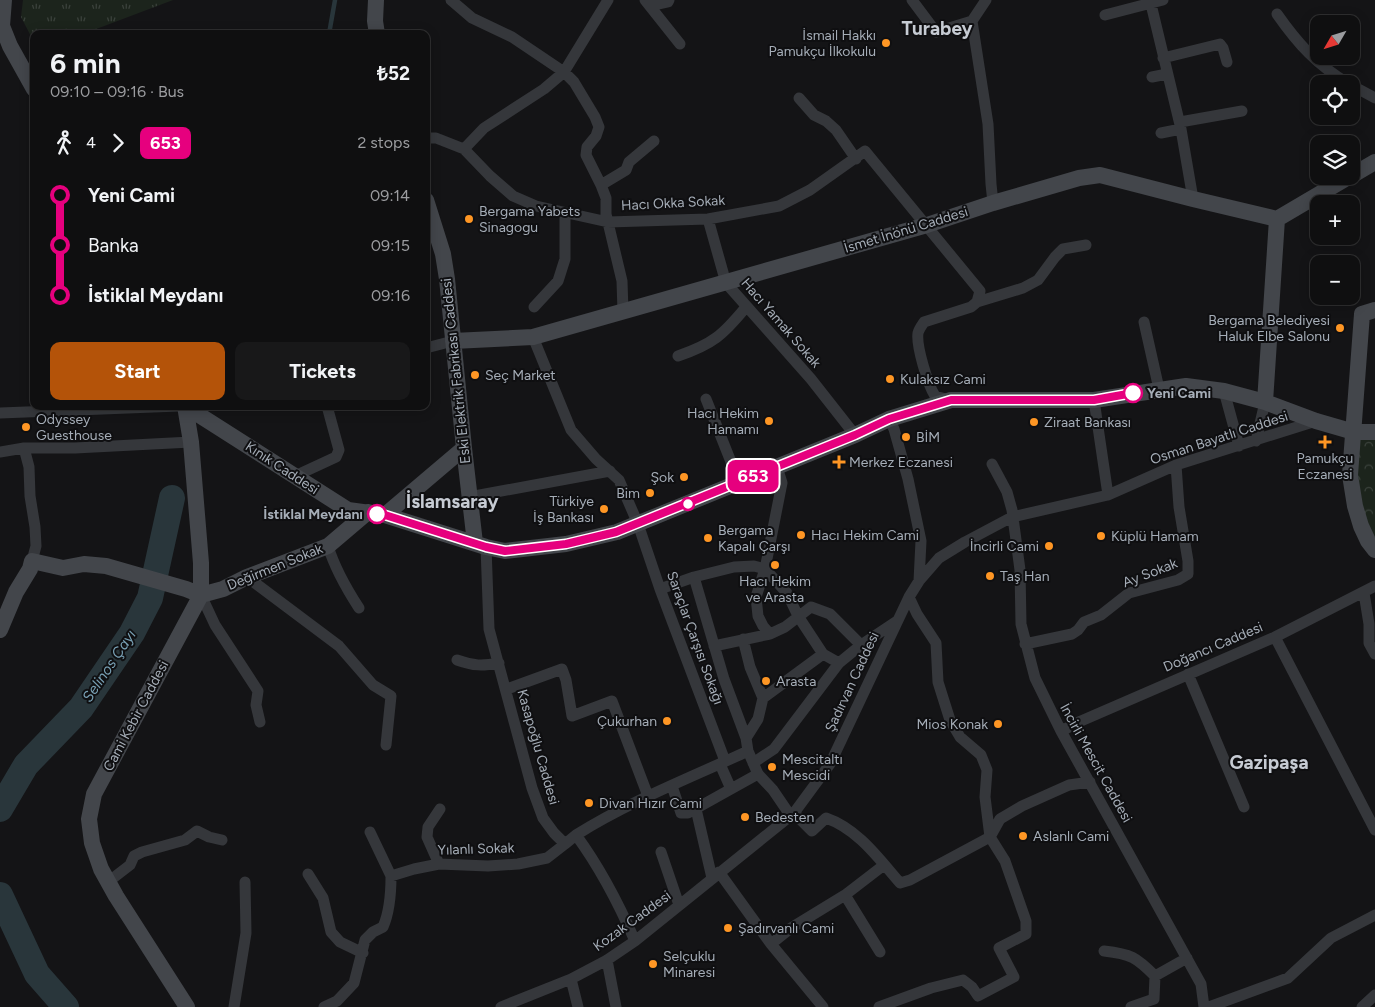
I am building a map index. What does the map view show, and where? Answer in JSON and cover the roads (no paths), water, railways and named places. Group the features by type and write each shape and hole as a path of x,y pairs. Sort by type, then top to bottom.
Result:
{"main road":[{"path":"4,0 1,27 30,83"},
{"path":"376,0 376,30"},
{"path":"1360,171 1375,162"},
{"name":"İsmet İnönü Caddesi","path":"453,341 533,337 927,226 993,203 1079,178 1100,175 1277,219"},
{"path":"1265,402 1277,219 1336,185"},
{"name":"Eski Elektrik Fabrikası Caddesi","path":"430,213 443,254 447,279 469,497 480,545"},
{"path":"1375,310 1362,314 1350,475 1355,506 1361,526 1368,541 1375,550"},
{"name":"Kınık Caddesi","path":"191,410 348,510 385,515 505,551 566,544 616,532 855,435 889,419 951,400 1094,400 1186,386 1224,391 1265,402 1316,421 1354,432 1375,432"},
{"name":"Cami Kebir Caddesi","path":"186,410 191,442 201,563 194,592 94,794 89,819 92,843 101,869 187,1007"},
{"path":"385,515 464,448"},
{"name":"Değirmen Sokak","path":"194,592 223,589 247,577 328,546 368,512"},
{"path":"0,630 16,592 30,569 32,561 63,568 84,564 113,568 194,592"}],"street":[{"path":"452,0 472,18 512,37 564,72 574,82 595,117 599,127 596,136 587,147 586,155 602,185 606,198 608,222 622,281 623,312"},
{"path":"430,138 436,138 464,149 484,128 544,89 564,72 608,0"},
{"path":"648,3 668,2 669,0"},
{"path":"912,0 936,32 972,21 986,0"},
{"path":"1105,15 1163,0"},
{"path":"1150,2 1181,126 1193,199"},
{"path":"648,3 680,44"},
{"path":"1277,14 1296,41 1333,75"},
{"path":"972,21 988,124 990,184 993,203"},
{"path":"1163,58 1220,44 1227,62"},
{"path":"1152,77 1167,74"},
{"path":"1360,90 1375,98"},
{"path":"799,98 814,115 826,121 836,130 856,159 866,151 980,291 977,302"},
{"path":"1161,133 1181,126 1242,111"},
{"path":"602,185 626,170 629,162 654,141"},
{"name":"Hacı Okka Sokak","path":"464,149 513,196 536,206 565,214 608,222 708,219 779,206 810,190 856,159"},
{"path":"534,307 558,281 565,259 565,214"},
{"name":"Hacı Yamak Sokak","path":"708,219 726,283 811,379 855,435"},
{"path":"951,400 935,396 929,386 918,332 924,322 971,307 977,302 1024,288 1038,280 1063,249 1086,245"},
{"path":"678,356 702,348 716,339 731,326 746,307"},
{"path":"1144,322 1159,389"},
{"name":"Saraçlar Çarşısı Sokağı","path":"533,337 571,430 596,459 619,480 638,524 723,763 730,789"},
{"path":"430,347 453,341"},
{"path":"1224,391 1239,446"},
{"path":"706,399 739,482"},
{"path":"1094,400 1108,495"},
{"path":"1256,441 1265,402"},
{"path":"0,413 77,410"},
{"path":"295,476 336,457 339,450 328,410"},
{"path":"889,419 894,429 908,479 921,541 919,581"},
{"name":"Osman Bayatlı Caddesi","path":"919,581 940,558 965,542 1012,517 1108,495 1176,465 1316,421"},
{"path":"0,452 24,448 191,442"},
{"path":"24,448 29,467 30,496 35,527 36,546 32,561"},
{"name":"İncirli Mescit Caddesi","path":"992,464 1007,492 1020,570 1021,624 1035,678 1061,732 1201,984 1204,1007"},
{"name":"Ay Sokak","path":"1025,644 1072,634 1084,622 1101,615 1129,593 1178,580 1188,574 1188,561 1179,507 1176,465"},
{"path":"770,634 758,616 756,597 765,569 782,483 777,467"},
{"path":"469,497 610,471"},
{"name":"Kasapoğlu Caddesi","path":"480,545 490,629 532,788 543,818 554,833 566,844"},
{"path":"328,546 334,564 347,590 359,608"},
{"path":"660,589 694,577 734,567 754,566 765,569 787,593 798,616 823,654 839,663"},
{"path":"247,577 339,646 373,685 391,696 386,745"},
{"path":"694,577 724,679 746,738 748,751 758,774 792,814 812,831 826,818 836,821 850,830 867,846 900,883 910,880 990,837 1000,819 1022,806 1069,785 1090,782"},
{"name":"Şadırvan Caddesi","path":"716,875 792,814 830,764 909,597 919,581"},
{"name":"Doğancı Caddesi","path":"1061,732 1081,721 1275,637 1375,586"},
{"path":"194,592 258,691 256,705 260,722"},
{"path":"1364,593 1369,624 1369,642 1375,654"},
{"path":"909,597 917,614 936,643 938,682 950,720 960,737 981,755 987,770 985,797 990,837 1005,861 1026,921 1026,934 999,948 1014,977 978,996"},
{"path":"714,646 770,634 785,627 811,607 830,614 861,645"},
{"path":"753,763 774,749 839,663 861,645 898,620"},
{"path":"1275,637 1375,830"},
{"path":"743,639 750,667 763,698 758,720 746,738"},
{"path":"763,698 823,654"},
{"path":"457,660 482,666 499,663"},
{"path":"507,689 562,669 566,680 572,716 612,701 648,796"},
{"path":"1188,674 1244,807"},
{"path":"566,844 576,835 635,802 748,751"},
{"path":"672,786 681,813 688,814 758,774"},
{"path":"439,864 427,837 428,827 440,809"},
{"path":"696,809 716,875 823,1007"},
{"path":"108,882 130,865 134,856 185,840 197,831 209,837 222,840"},
{"path":"324,1007 337,1000 354,983 365,940 382,927 386,919 391,895 391,876 370,832"},
{"path":"576,835 596,862 620,907 635,941"},
{"name":"Yılanlı Sokak","path":"391,876 439,864 488,866 518,864 548,858 566,844"},
{"path":"661,852 679,905"},
{"path":"772,944 791,928 846,895 884,864"},
{"path":"308,874 324,898 331,932 340,942 363,953"},
{"name":"Kozak Caddesi","path":"501,1007 571,979 607,960 635,941 716,875"},
{"path":"234,1007 246,933 245,882"},
{"path":"846,895 880,952"},
{"path":"1209,1007 1288,978 1330,938 1375,915"},
{"path":"1104,950 1126,953 1155,976"},
{"path":"1155,976 1187,958"},
{"path":"607,960 616,1007"},
{"path":"1131,1007 1154,999 1155,976"},
{"path":"571,979 578,1007"},
{"path":"879,1007 931,988 963,980 972,987 983,1007"},
{"path":"1362,1007 1375,995"}],"waterway":[{"name":"Selinos Çayı","path":"330,30 335,0"},
{"name":"Selinos Çayı","path":"0,809 26,765 81,708 132,633 150,598 172,498"},
{"name":"Selinos Çayı","path":"0,895 37,974 66,1007"}],"place":[{"name":"İsmail Hakkı Pamukçu İlkokulu","path":"886,43"},
{"name":"Bergama Yabets Sinagogu","path":"469,219"},
{"name":"Bergama Belediyesi Haluk Elbe Salonu","path":"1340,328"},
{"name":"Seç Market","path":"475,375"},
{"name":"Kulaksız Cami","path":"890,379"},
{"name":"Yeni Cami","path":"1133,393"},
{"name":"Hacı Hekim Hamamı","path":"769,421"},
{"name":"Ziraat Bankası","path":"1034,422"},
{"name":"Odyssey Guesthouse","path":"26,427"},
{"name":"BİM","path":"906,437"},
{"name":"Pamukçu Eczanesi","path":"1325,442"},
{"name":"Merkez Eczanesi","path":"839,462"},
{"name":"Şok","path":"684,477"},
{"name":"Bim","path":"650,493"},
{"name":"Türkiye İş Bankası","path":"604,509"},
{"name":"İstiklal Meydanı","path":"377,514"},
{"name":"Hacı Hekim Cami","path":"801,535"},
{"name":"Küplü Hamam","path":"1101,536"},
{"name":"Bergama Kapalı Çarşı","path":"708,538"},
{"name":"İncirli Cami","path":"1049,546"},
{"name":"Hacı Hekim ve Arasta","path":"775,565"},
{"name":"Taş Han","path":"990,576"},
{"name":"Arasta","path":"766,681"},
{"name":"Çukurhan","path":"667,721"},
{"name":"Mios Konak","path":"998,724"},
{"name":"Mescitaltı Mescidi","path":"772,767"},
{"name":"Divan Hızır Cami","path":"589,803"},
{"name":"Bedesten","path":"745,817"},
{"name":"Aslanlı Cami","path":"1023,836"},
{"name":"Şadırvanlı Cami","path":"728,928"},
{"name":"Selçuklu Minaresi","path":"653,964"}],"district":[{"name":"Turabey","path":"937,28"},
{"name":"İslamsaray","path":"452,501"},
{"name":"Gazipaşa","path":"1269,762"}]}
